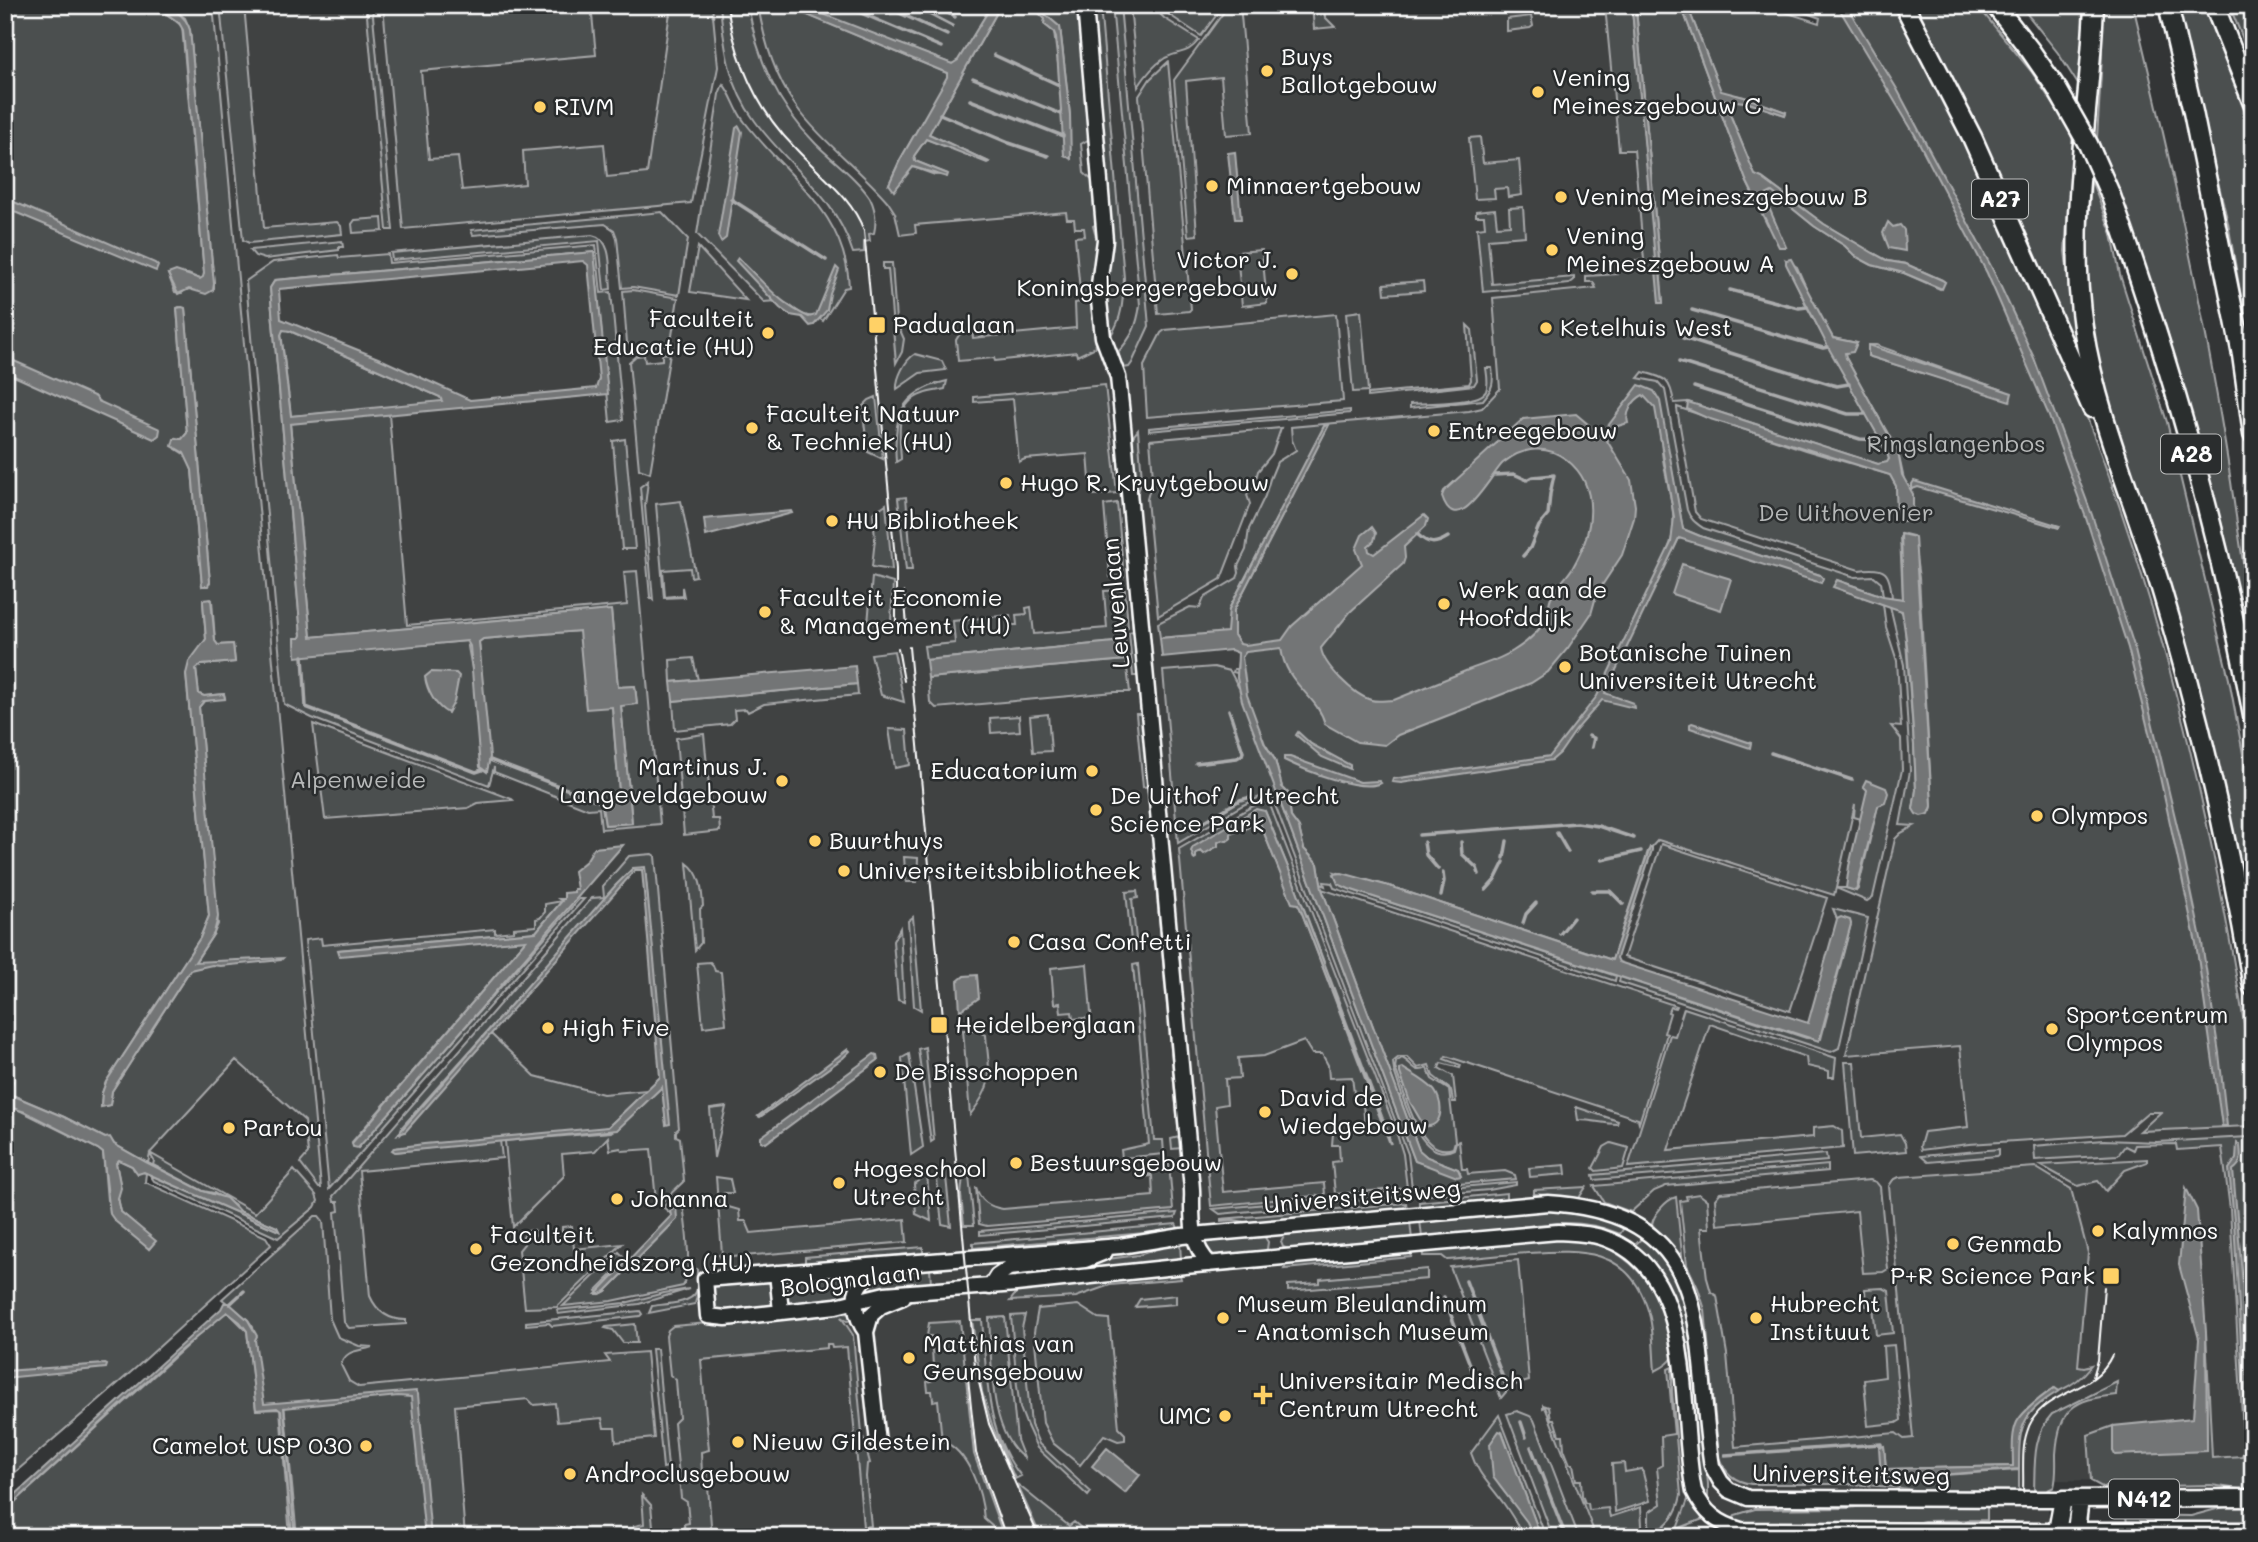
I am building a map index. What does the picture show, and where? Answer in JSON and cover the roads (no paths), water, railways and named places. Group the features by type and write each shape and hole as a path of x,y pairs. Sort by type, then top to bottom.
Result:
{"highway":[{"name":"A27","path":"1903,5 1972,137 2063,338 2142,528"},
{"name":"A28","path":"1995,5 2057,89 2088,144 2111,196 2158,332 2209,518 2253,716"},
{"name":"A28","path":"2094,5 2077,220 2079,296 2088,352 2095,385 2174,631 2236,894 2253,987"},
{"name":"A28","path":"2168,5 2193,112 2239,341 2253,434"},
{"path":"2214,5 2253,103"}],"main road":[{"name":"Leuvenlaan","path":"1085,5 1105,240 1098,292 1103,337 1118,377 1194,1235"},
{"name":"Leuvenlaan","path":"1192,1200 1199,1223 1228,1231"},
{"name":"Universiteitsweg","path":"965,1258 1120,1246 1228,1231 1548,1203 1580,1205 1625,1218 1650,1236 1678,1269 1688,1290 1697,1321 1712,1466 1729,1490 1748,1497 1793,1499 2249,1498"},
{"path":"990,1287 1558,1232 1601,1237 1623,1247 1637,1259 1657,1283 1666,1299 1677,1333 1694,1491 1702,1506 1714,1518 1728,1526 1741,1530 2052,1533 2063,1499"},
{"path":"1194,1235 1197,1249 1210,1264"},
{"path":"990,1287 997,1276 1009,1268 1085,1260 1120,1246"},
{"name":"Bolognalaan","path":"965,1258 705,1279 708,1316 726,1318 836,1306 856,1308 885,1294 990,1287"},
{"path":"866,1332 857,1321 856,1292 863,1281 891,1265"},
{"path":"777,1273 781,1311"},
{"path":"878,1443 866,1332 871,1315 881,1306 911,1294"},
{"path":"2076,1534 2080,1499"},
{"name":"N412","path":"2052,1533 2249,1531"}],"waterway":[{"path":"842,5 941,47"},
{"path":"882,5 947,35"},
{"path":"912,5 952,26"},
{"path":"933,5 955,17"},
{"path":"953,5 961,10"},
{"path":"994,55 1059,85"},
{"path":"973,78 1061,114"},
{"path":"970,100 1063,136"},
{"path":"940,114 1048,156"},
{"path":"731,199 826,260"},
{"path":"1730,290 1799,308 1807,307"},
{"path":"1692,310 1823,348 1828,347"},
{"path":"1683,338 1829,384 1849,384"},
{"path":"1679,362 1848,414 1865,414"},
{"path":"1694,387 1860,439 1880,440"},
{"path":"1495,475 1514,474 1527,480 1554,475 1548,515 1523,556"},
{"path":"1417,534 1432,543 1448,537"},
{"path":"303,656 306,707 476,772 482,770"},
{"path":"1196,763 1242,755 1229,710"},
{"path":"1589,736 1594,738 1592,747"},
{"path":"1771,753 1852,780"},
{"path":"490,760 601,802"},
{"path":"1195,827 1240,800 1251,797"},
{"path":"1419,835 1577,823 1598,826 1634,838"},
{"path":"1557,833 1568,852"},
{"path":"1504,858 1507,841"},
{"path":"1424,842 1426,855 1438,869"},
{"path":"1461,842 1462,854 1477,868 1479,874"},
{"path":"1602,860 1641,851"},
{"path":"1486,890 1495,880 1504,862"},
{"path":"1441,896 1443,873"},
{"path":"1592,891 1610,891 1623,904"},
{"path":"1523,923 1526,914 1536,903"},
{"path":"1560,934 1573,918"},
{"path":"1466,1281 1505,1383"},
{"path":"230,1304 244,1291"},
{"path":"1444,1297 1476,1380"},
{"path":"1521,1422 1526,1437"},
{"path":"1725,1455 1881,1444 1881,1447"},
{"path":"1531,1447 1566,1537"}],"tram line":[{"path":"727,5 742,64 759,101 782,134 844,197 864,231 896,569 896,626"},
{"path":"904,592 907,625"},
{"path":"909,647 975,1366 989,1424 1039,1537"},
{"path":"898,648 904,681"},
{"path":"2093,1377 2098,1360 2104,1287"},
{"path":"2023,1492 2024,1446 2034,1418 2043,1407 2055,1399 2093,1379 2112,1355"},
{"path":"968,1378 976,1453 1006,1537"}],"place":[{"name":"Buys Ballotgebouw","path":"1267,71"},
{"name":"Vening Meineszgebouw C","path":"1538,92"},
{"name":"RIVM","path":"540,107"},
{"name":"Minnaertgebouw","path":"1212,186"},
{"name":"Vening Meineszgebouw B","path":"1561,197"},
{"name":"Vening Meineszgebouw A","path":"1552,250"},
{"name":"Victor J. Koningsbergergebouw","path":"1292,274"},
{"name":"Padualaan","path":"877,325"},
{"name":"Ketelhuis West","path":"1546,328"},
{"name":"Faculteit Educatie (HU)","path":"768,333"},
{"name":"Faculteit Natuur & Techniek (HU)","path":"752,428"},
{"name":"Entreegebouw","path":"1434,431"},
{"name":"Hugo R. Kruytgebouw","path":"1006,483"},
{"name":"HU Bibliotheek","path":"832,521"},
{"name":"Werk aan de Hoofddijk","path":"1444,604"},
{"name":"Faculteit Economie & Management (HU)","path":"765,612"},
{"name":"Botanische Tuinen Universiteit Utrecht","path":"1565,667"},
{"name":"Educatorium","path":"1092,771"},
{"name":"Martinus J. Langeveldgebouw","path":"782,781"},
{"name":"De Uithof / Utrecht Science Park","path":"1096,810"},
{"name":"Olympos","path":"2037,816"},
{"name":"Buurthuys","path":"815,841"},
{"name":"Universiteitsbibliotheek","path":"844,871"},
{"name":"Casa Confetti","path":"1014,942"},
{"name":"Heidelberglaan","path":"939,1025"},
{"name":"High Five","path":"548,1028"},
{"name":"Sportcentrum Olympos","path":"2052,1029"},
{"name":"De Bisschoppen","path":"880,1072"},
{"name":"David de Wiedgebouw","path":"1265,1112"},
{"name":"Partou","path":"229,1128"},
{"name":"Bestuursgebouw","path":"1016,1163"},
{"name":"Hogeschool Utrecht","path":"839,1183"},
{"name":"Johanna","path":"617,1199"},
{"name":"Kalymnos","path":"2098,1231"},
{"name":"Genmab","path":"1953,1244"},
{"name":"Faculteit Gezondheidszorg (HU)","path":"476,1249"},
{"name":"P+R Science Park","path":"2111,1276"},
{"name":"Museum Bleulandinum - Anatomisch Museum","path":"1223,1318"},
{"name":"Hubrecht Instituut","path":"1756,1318"},
{"name":"Matthias van Geunsgebouw","path":"909,1358"},
{"name":"Universitair Medisch Centrum Utrecht","path":"1263,1395"},
{"name":"UMC","path":"1225,1416"},
{"name":"Nieuw Gildestein","path":"738,1442"},
{"name":"Camelot USP 030","path":"366,1446"},
{"name":"Androclusgebouw","path":"570,1474"}],"park label":[{"name":"Ringslangenbos","path":"1956,444"},
{"name":"De Uithovenier","path":"1846,513"},
{"name":"Alpenweide","path":"358,780"}]}
